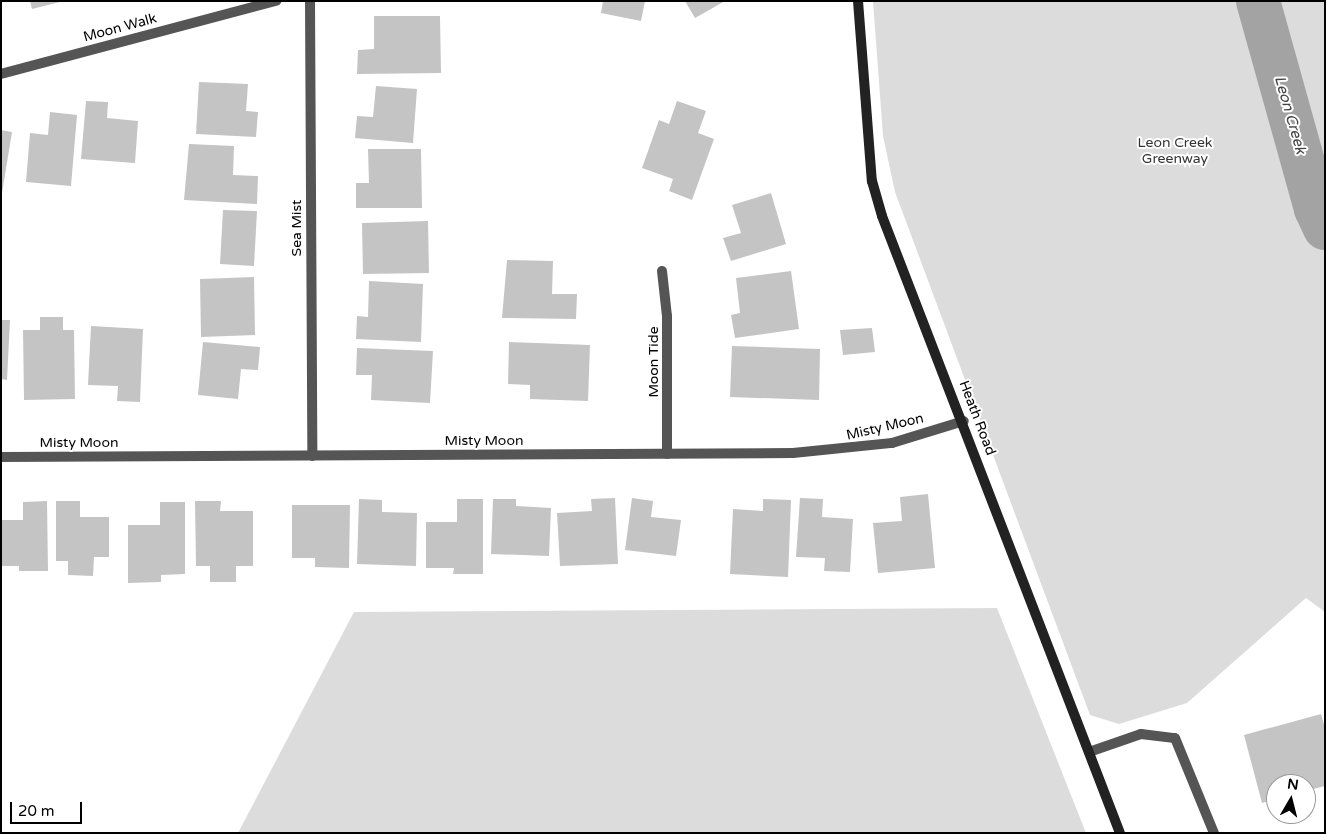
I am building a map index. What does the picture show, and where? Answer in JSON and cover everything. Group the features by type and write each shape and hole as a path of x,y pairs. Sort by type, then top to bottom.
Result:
{"street":[{"name":"Moon Walk","path":"1,74 276,1"},
{"name":"Sea Mist","path":"310,1 312,456"},
{"name":"Heath Road","path":"858,1 872,181 882,216 964,421 1120,833"},
{"name":"Moon Tide","path":"662,271 668,316 667,454"},
{"name":"Misty Moon","path":"1,457 667,454 843,450 892,443 964,421"},
{"path":"1089,752 1141,734 1175,738 1214,833"}],"green space":[{"name":"Leon Creek Greenway","path":"873,1 1325,1 1325,612 1306,598 1187,703 1119,724 1090,715 895,192 883,136"},
{"path":"997,608 1086,833 238,833 354,612"}],"building":[{"path":"30,1 60,1 60,2 32,9"},
{"path":"603,1 645,1 641,21 601,13"},
{"path":"685,1 725,1 695,18"},
{"path":"374,16 440,16 441,73 357,74 358,50 374,49"},
{"path":"199,82 248,84 246,111 258,112 256,137 196,134"},
{"path":"376,86 417,89 413,143 355,138 357,116 373,117"},
{"path":"86,101 108,102 107,118 138,121 135,163 81,159"},
{"path":"677,101 706,111 698,133 714,139 692,200 669,191 673,179 642,168 659,120 669,124"},
{"path":"50,112 77,115 71,186 26,182 30,133 48,135"},
{"path":"1,130 12,132 2,193 1,193"},
{"path":"189,144 234,146 233,175 258,176 257,204 184,200"},
{"path":"368,149 421,149 422,208 356,208 356,183 369,183"},
{"path":"771,193 786,244 731,261 723,238 741,233 732,205"},
{"path":"223,210 257,211 254,266 220,264"},
{"path":"428,221 429,273 363,274 362,223"},
{"path":"507,260 553,261 552,294 577,294 576,319 502,318"},
{"path":"791,271 799,329 735,338 731,315 740,313 736,278"},
{"path":"254,277 255,335 201,337 200,279"},
{"path":"369,281 423,284 421,342 356,339 357,316 368,317"},
{"path":"40,317 63,317 63,330 74,330 75,399 24,400 23,330 40,330"},
{"path":"1,320 10,320 7,380 1,379"},
{"path":"91,326 143,329 140,402 117,401 118,386 88,385"},
{"path":"872,328 875,352 843,355 840,330"},
{"path":"203,342 260,347 258,370 241,369 238,399 198,395"},
{"path":"509,342 590,345 588,401 530,399 530,385 508,384"},
{"path":"732,346 820,349 819,400 730,397"},
{"path":"357,348 433,351 430,403 371,400 372,375 356,375"},
{"path":"928,494 935,568 878,573 873,523 902,521 900,497"},
{"path":"615,498 618,564 560,566 557,513 592,511 591,499"},
{"path":"632,498 653,501 651,517 681,520 676,556 625,550"},
{"path":"800,498 823,499 822,517 853,519 850,572 824,571 825,558 796,557"},
{"path":"359,499 382,500 382,512 417,513 416,566 357,564"},
{"path":"457,499 483,499 483,574 453,574 454,568 426,568 426,522 457,522"},
{"path":"493,499 516,499 516,506 551,508 549,556 491,554"},
{"path":"763,499 791,500 788,577 730,574 733,509 763,511"},
{"path":"47,501 48,571 19,571 19,566 1,566 1,520 23,520 23,502"},
{"path":"56,501 80,501 80,517 109,517 109,557 94,557 93,576 68,575 68,561 56,561"},
{"path":"195,501 221,501 220,511 253,511 253,566 236,566 236,582 210,582 210,566 196,566"},
{"path":"160,502 185,502 185,574 161,575 161,582 128,583 128,525 160,525"},
{"path":"292,505 350,505 349,568 315,567 315,558 292,558"},
{"path":"1321,714 1325,728 1325,786 1316,788 1316,774 1266,774 1266,802 1262,803 1244,735"}],"waterway":[{"name":"Leon Creek","path":"1258,1 1316,209 1325,228"}]}
